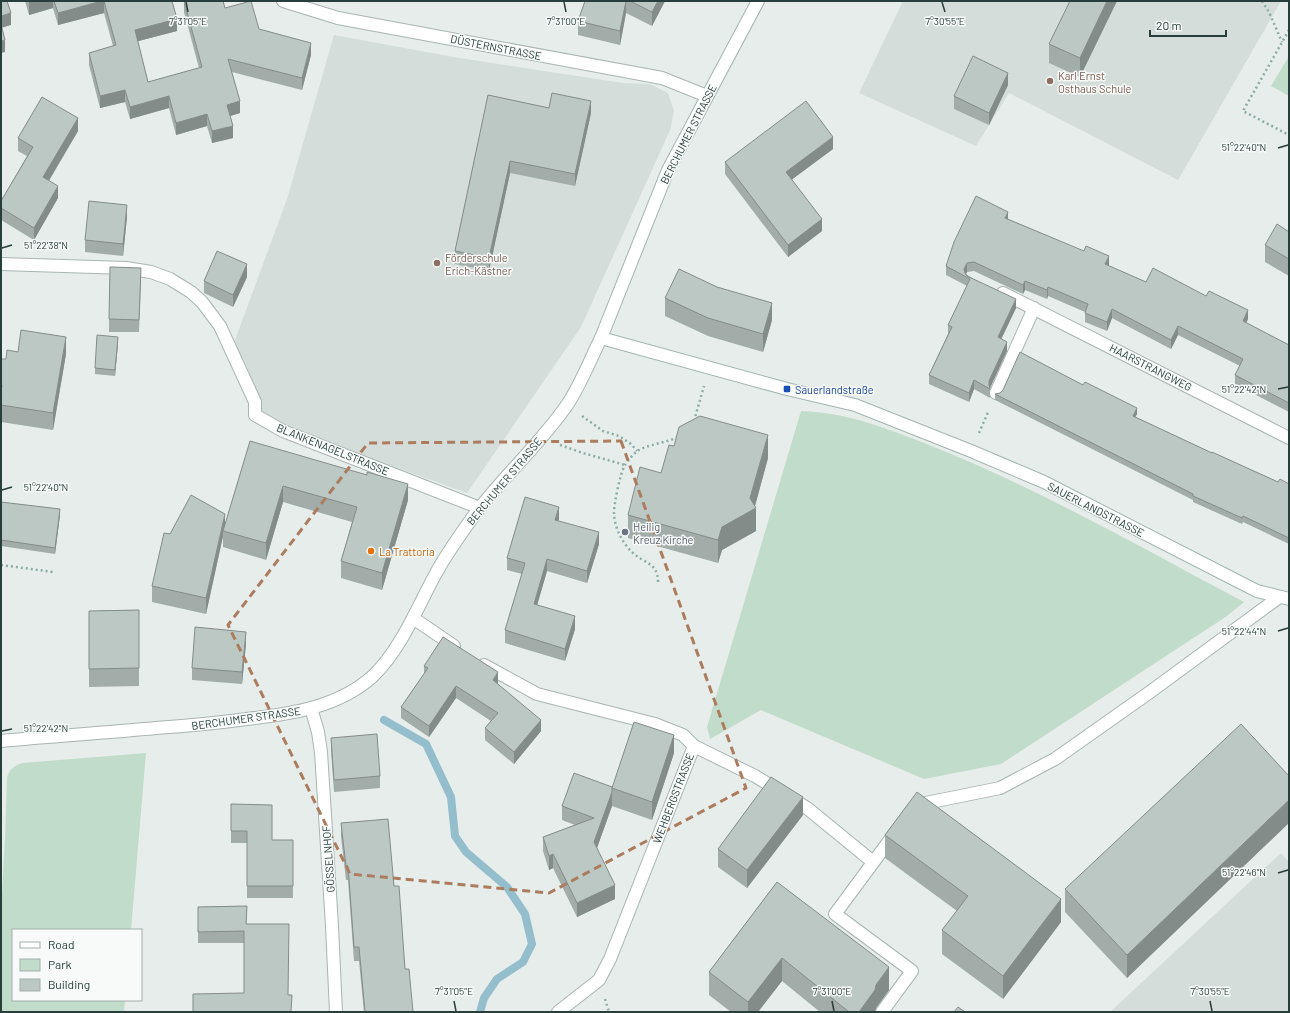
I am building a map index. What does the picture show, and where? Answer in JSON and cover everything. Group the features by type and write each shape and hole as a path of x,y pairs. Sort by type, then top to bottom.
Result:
{"street":[{"name":"DÜSTERNSTRASSE","path":"283,1 338,18 662,78 707,96"},
{"name":"BERCHUMER STRASSE","path":"1,741 214,724 274,716 311,708 333,700 354,690 372,676 388,660 413,618 437,572 461,534 480,508 567,405 582,380 601,338 668,170 758,1"},
{"name":"BLANKENAGELSTRASSE","path":"1,264 126,268 151,272 170,279 191,292 202,302 220,326 255,402 255,415 283,431 480,508"},
{"name":"HAARSTRANGWEG","path":"992,288 1289,438"},
{"path":"996,394 1034,308"},
{"name":"SAUERLANDSTRASSE","path":"601,338 787,389 855,405 1044,482 1258,591 1284,599"},
{"path":"910,812 915,806 1000,788 1056,759 1284,599"},
{"path":"413,618 463,652"},
{"name":"WEHBERGSTRASSE","path":"475,660 537,694 655,724 683,735 694,746 610,959 599,980 558,1012"},
{"name":"GÖSSELNHOF","path":"311,708 318,732 321,752 336,1012"},
{"path":"694,746 755,776 807,808 873,862"},
{"path":"882,1012 912,971 834,914 901,824"}],"path":[{"path":"1262,1 1269,12 1282,42"},
{"path":"1289,30 1243,111 1289,135"},
{"path":"971,451 996,394"},
{"path":"693,425 699,401"},
{"path":"567,405 603,431 618,436 631,444 637,451"},
{"path":"658,582 658,573 654,567 632,552 623,540 617,527 614,514 617,492 625,465 637,451 679,436"},
{"path":"582,453 625,465"},
{"path":"1,566 53,572"}],"highlighted area":[{"path":"621,441 746,788 549,893 350,874 228,625 368,443"}],"shaded area":[{"name":"Karl Ernst Osthaus Schule","path":"903,1 1281,1 1178,180 1009,93 976,146 859,93"},
{"name":"Förderschule Erich-Kästner","path":"334,35 459,58 623,83 650,84 668,93 674,111 670,130 581,327 467,493 267,421 255,415 231,351 287,199"},
{"path":"1281,853 1289,862 1289,1012 1110,1012"}],"green space":[{"path":"1289,56 1289,96 1271,86"},
{"path":"801,411 818,412 852,418 869,423 974,464 1091,520 1244,602 1227,616 1001,764 924,779 761,710 710,739 707,727"},
{"path":"146,753 131,929 12,929 12,1001 125,1001 124,1012 1,1012 1,912 7,777 11,770 22,763"}],"building":[{"path":"1,1 7,1 11,13 1,16"},
{"path":"54,1 102,1 58,13"},
{"path":"104,1 172,1 177,19 135,30 148,82 202,67 184,1 223,1 225,8 251,1 259,29 311,43 302,78 228,59 240,101 227,105 233,126 212,131 207,114 176,123 169,96 130,107 125,90 100,96 89,53 116,45"},
{"path":"585,1 626,1 620,31 578,21"},
{"path":"630,1 658,1 652,12"},
{"path":"1070,1 1107,1 1080,58 1049,44"},
{"path":"1,24 5,40 1,41"},
{"path":"973,56 1008,73 989,113 954,96"},
{"path":"552,93 591,101 575,174 510,161 489,258 455,251 488,95 549,108"},
{"path":"42,97 78,118 43,177 58,186 34,228 1,208 1,201 33,147 18,138"},
{"path":"806,101 833,137 786,172 822,219 788,245 725,162"},
{"path":"976,196 1008,212 1005,218 1084,251 1086,246 1109,256 1105,264 1146,282 1153,268 1206,296 1209,291 1248,310 1243,321 1289,345 1289,403 1235,375 1243,359 1178,326 1171,340 1112,309 1107,322 1085,313 1088,304 1048,287 1047,290 1025,281 1023,285 974,262 967,263 964,269 967,276 1016,299 998,337 1007,342 989,381 990,389 974,380 969,393 929,375 952,327 948,325 970,279 946,266 954,242"},
{"path":"89,201 127,205 123,244 85,240"},
{"path":"1277,224 1289,232 1289,259 1265,245"},
{"path":"217,251 247,264 233,295 204,281"},
{"path":"110,267 141,268 139,320 109,319"},
{"path":"679,269 717,287 772,303 763,334 708,318 665,298"},
{"path":"21,330 66,337 53,413 1,405 1,359 6,359 7,350 18,352"},
{"path":"97,335 118,337 115,370 95,368"},
{"path":"1020,352 1083,385 1085,382 1137,408 1133,416 1278,482 1280,479 1289,484 1289,538 1243,516 1242,518 1193,496 1193,494 995,394 1000,393 1003,390"},
{"path":"700,416 768,435 750,498 756,508 722,527 718,540 628,515 640,467 661,473 669,445 674,446 679,427"},
{"path":"250,441 367,475 367,472 408,484 382,573 341,561 357,507 283,486 266,543 223,531"},
{"path":"191,495 225,514 206,598 152,586 164,533 170,534"},
{"path":"525,497 559,507 555,520 599,532 587,571 547,559 534,604 575,616 565,649 505,630 525,563 507,558"},
{"path":"1,502 60,509 55,548 1,540"},
{"path":"139,610 139,668 89,669 89,611"},
{"path":"195,627 246,632 242,672 192,668"},
{"path":"443,637 498,672 493,680 541,720 514,752 485,728 498,713 456,686 429,726 401,707 428,668 424,666"},
{"path":"634,722 674,735 652,802 612,788"},
{"path":"1241,724 1289,776 1289,800 1127,955 1065,889"},
{"path":"377,734 380,776 334,780 331,738"},
{"path":"574,773 612,787 612,792 594,842 615,885 577,903 553,854 549,856 543,837 594,818 562,806"},
{"path":"771,777 803,797 747,870 718,849"},
{"path":"917,792 1061,899 1003,976 942,930 968,896 885,835"},
{"path":"231,804 272,805 272,840 293,840 293,886 247,886 247,831 231,831"},
{"path":"388,819 394,886 399,886 405,969 409,969 413,1012 365,1012 359,947 354,947 348,866 346,866 341,823"},
{"path":"777,882 889,967 859,1012 849,1012 782,958 748,1002 709,972"},
{"path":"247,906 246,924 289,924 288,995 292,995 291,1012 193,1012 193,994 244,993 244,931 198,932 198,907"},
{"path":"958,1007 965,1012 954,1012"}],"waterway":[{"path":"384,720 426,744 451,797 455,836 466,852 507,887 525,914 532,944 523,962 497,979 484,998 480,1012"}],"place":[{"name":"Karl Ernst Osthaus Schule","path":"1050,81"},
{"name":"Förderschule Erich-Kästner","path":"437,263"},
{"name":"Sauerlandstraße","path":"787,389"},
{"name":"Heilig Kreuz Kirche","path":"625,532"},
{"name":"La Trattoria","path":"371,551"}]}
